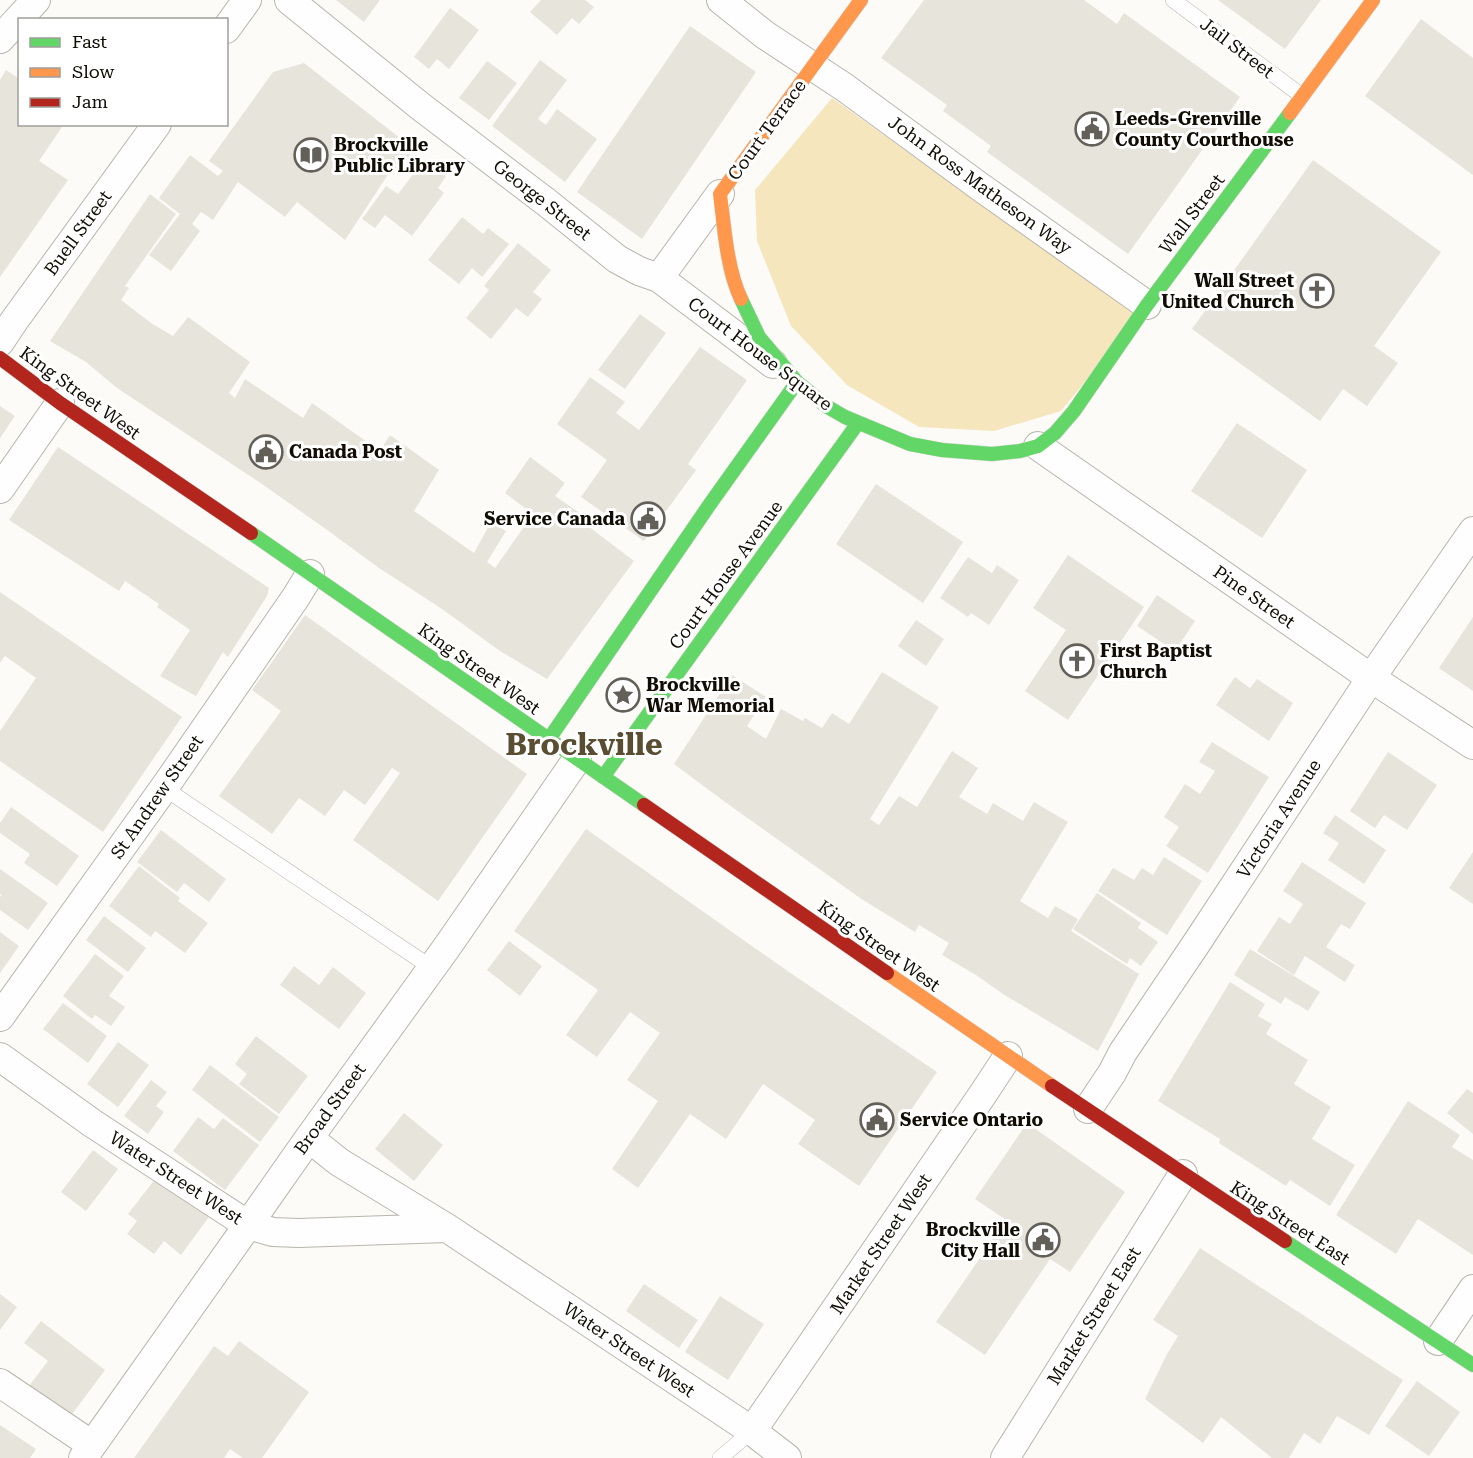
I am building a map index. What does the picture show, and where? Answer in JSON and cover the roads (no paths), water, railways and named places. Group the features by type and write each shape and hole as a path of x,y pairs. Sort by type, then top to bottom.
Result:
{"main road":[{"name":"Court Terrace","path":"797,382 759,337 737,291 726,245 720,194 861,0"},
{"name":"Wall Street","path":"1038,446 1055,433 1074,411 1148,305 1373,0"},
{"name":"King Street West","path":"0,358 60,403 1088,1109"},
{"name":"Court House Square","path":"797,382 826,406 858,423 910,444 942,450 992,454 1020,451 1038,446"},
{"path":"549,739 710,504 797,382"},
{"name":"Court House Avenue","path":"603,777 858,423"},
{"name":"King Street East","path":"1088,1109 1473,1365"}],"street":[{"path":"19,18 36,0"},
{"path":"228,26 247,0"},
{"name":"George Street","path":"289,0 616,259 659,278"},
{"name":"John Ross Matheson Way","path":"721,0 765,35 844,87 1148,305"},
{"path":"0,39 18,20"},
{"name":"Buell Street","path":"0,342 156,126"},
{"name":"Court Terrace","path":"659,278 720,194"},
{"name":"Court House Square","path":"659,278 797,382"},
{"path":"0,489 60,403"},
{"name":"Pine Street","path":"1038,446 1371,678 1473,745"},
{"name":"Victoria Avenue","path":"1088,1109 1123,1052 1371,678 1473,531"},
{"name":"St Andrew Street","path":"0,1017 164,788 310,574"},
{"name":"Broad Street","path":"87,1451 432,968 577,759"},
{"name":"Market Street West","path":"752,1431 1008,1056"},
{"name":"Water Street West","path":"0,1057 92,1123 248,1225 273,1232 299,1233 447,1228"},
{"name":"Water Street West","path":"309,1138 339,1162 447,1228 752,1431 787,1458"},
{"name":"Market Street East","path":"1005,1458 1183,1174"},
{"path":"1438,1341 1473,1289"},
{"path":"0,1383 87,1451"}],"lane":[{"name":"Jail Street","path":"1173,0 1302,96"},
{"path":"164,788 432,968"},
{"path":"720,1458 752,1431"}],"place":[{"name":"Leeds-Grenville County Courthouse","path":"1092,129"},
{"name":"Brockville Public Library","path":"311,155"},
{"name":"Wall Street United Church","path":"1317,291"},
{"name":"Canada Post","path":"266,452"},
{"name":"Service Canada","path":"648,519"},
{"name":"First Baptist Church","path":"1077,661"},
{"name":"Brockville War Memorial","path":"623,695"},
{"name":"Service Ontario","path":"877,1120"},
{"name":"Brockville City Hall","path":"1043,1240"}],"district":[{"name":"Brockville","path":"584,745"}]}
